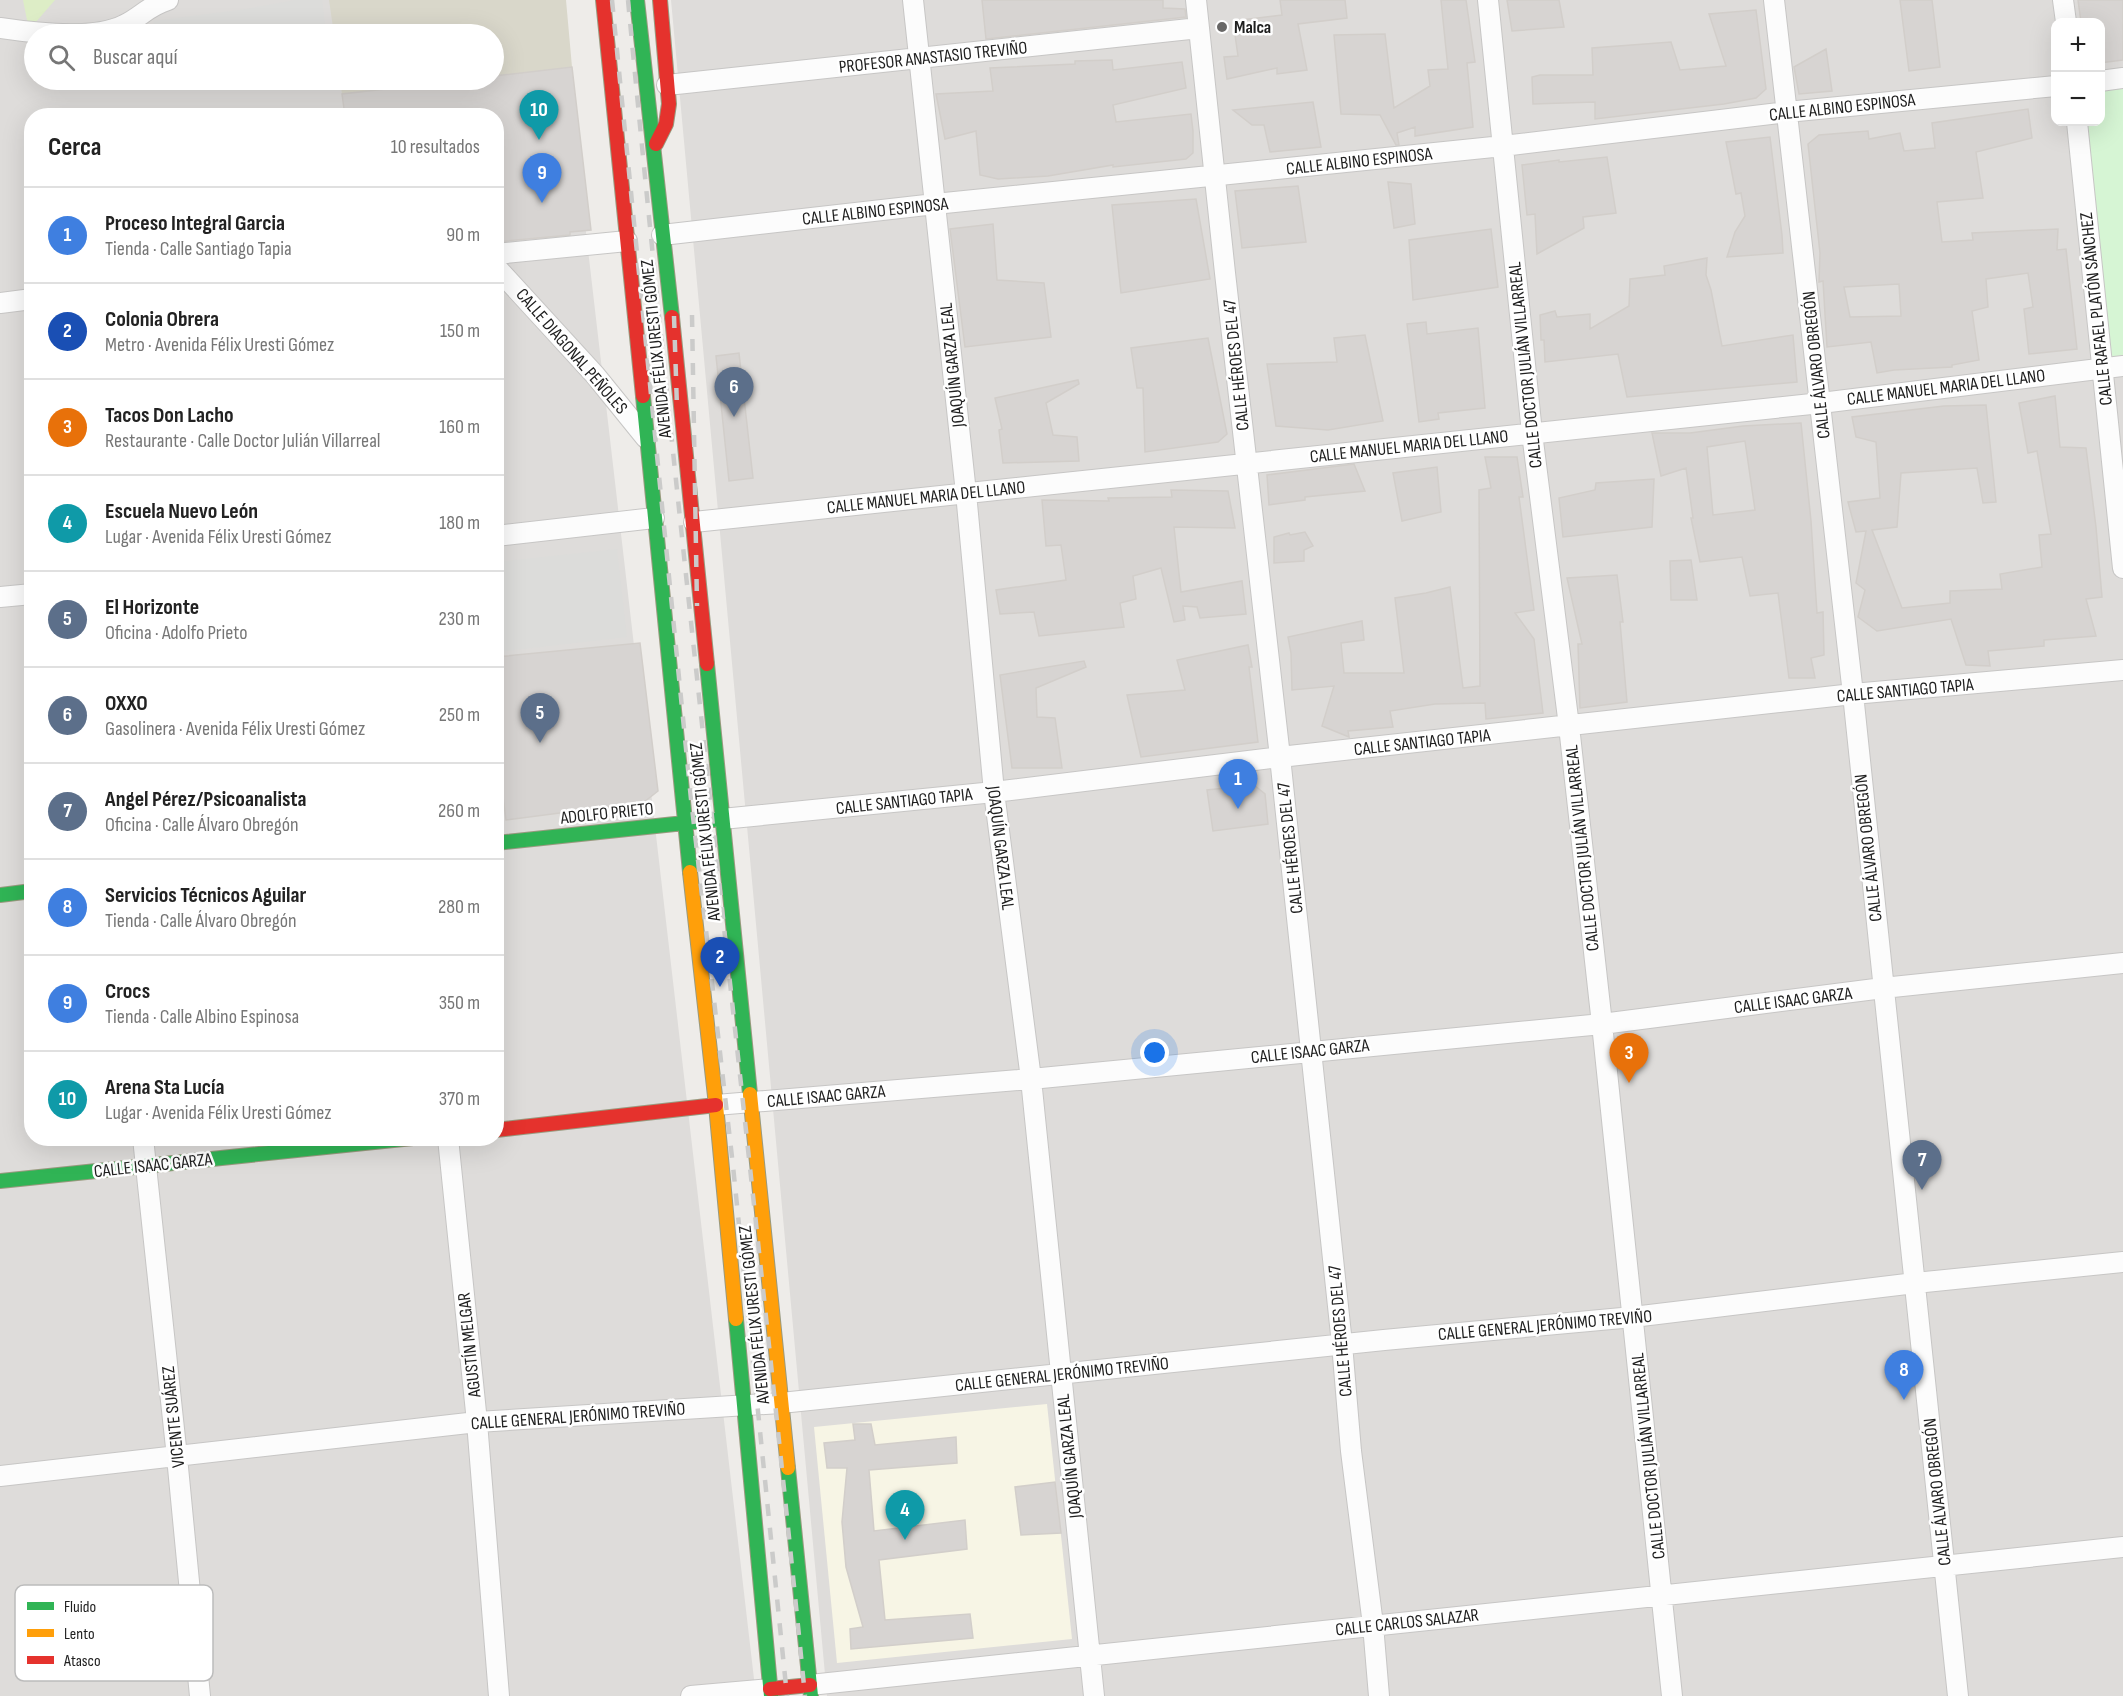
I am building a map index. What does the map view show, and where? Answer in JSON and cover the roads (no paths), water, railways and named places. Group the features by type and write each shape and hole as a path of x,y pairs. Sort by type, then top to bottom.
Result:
{"main road":[{"name":"AVENIDA FÉLIX URESTI GÓMEZ","path":"637,0 694,522 811,1690"},
{"path":"652,149 661,137 666,124 669,104 660,0"},
{"name":"AVENIDA FÉLIX URESTI GÓMEZ","path":"603,2 684,823 716,1106 770,1693"},
{"path":"604,132 619,155"},
{"name":"ADOLFO PRIETO","path":"504,842 722,819"},
{"path":"0,895 24,892"},
{"name":"CALLE ISAAC GARZA","path":"504,1129 716,1106"},
{"name":"CALLE ISAAC GARZA","path":"0,1181 337,1146"},
{"name":"CALLE CARLOS SALAZAR","path":"770,1693 811,1690"}],"street":[{"path":"127,24 156,4 168,0"},
{"name":"JOAQUÍN GARZA LEAL","path":"913,0 966,493 994,792 1031,1079 1094,1696"},
{"name":"CALLE HÉROES DEL 47","path":"1196,0 1312,1051 1351,1451 1373,1625 1379,1696"},
{"name":"CALLE DOCTOR JULIÁN VILLARREAL","path":"1488,0 1532,433 1569,726 1672,1696"},
{"name":"CALLE ÁLVARO OBREGÓN","path":"1774,0 1853,694 1958,1696"},
{"path":"2063,0 2065,18"},
{"path":"0,28 24,31"},
{"name":"PROFESOR ANASTASIO TREVIÑO","path":"667,85 1199,28"},
{"path":"2105,80 2123,78"},
{"name":"CALLE ALBINO ESPINOSA","path":"662,235 935,204 1503,146 1787,112 2051,86"},
{"name":"CALLE RAFAEL PLATÓN SÁNCHEZ","path":"2077,126 2123,568"},
{"path":"504,253 627,241"},
{"name":"CALLE DIAGONAL PEÑOLES","path":"504,276 573,350 646,438"},
{"path":"0,303 24,300"},
{"name":"CALLE MANUEL MARIA DEL LLANO","path":"694,522 1821,402 2123,366"},
{"path":"504,535 654,518"},
{"path":"0,597 24,595"},
{"name":"CALLE SANTIAGO TAPIA","path":"722,819 994,792 1280,757 1853,694 2123,670"},
{"name":"CALLE ISAAC GARZA","path":"716,1106 1031,1079 1602,1024 1883,988 2123,963"},
{"name":"VICENTE SUÁREZ","path":"144,1146 189,1585"},
{"name":"AGUSTÍN MELGAR","path":"449,1146 477,1422 499,1696"},
{"name":"CALLE GENERAL JERÓNIMO TREVIÑO","path":"0,1476 477,1422 781,1403 1342,1344 1633,1317 1915,1283 2123,1262"},
{"name":"CALLE CARLOS SALAZAR","path":"811,1690 1373,1625 2123,1547"},
{"name":"VICENTE SUÁREZ","path":"199,1681 200,1696"},
{"name":"CALLE CARLOS SALAZAR","path":"691,1696 770,1693"}],"railway":[{"path":"612,0 691,799 733,1166 787,1696"},
{"path":"628,0 670,424 805,1696"},
{"path":"692,315 697,606"},
{"path":"674,316 677,408"}],"place":[{"name":"Malca","path":"1222,27"},
{"name":"Arena Sta Lucía","path":"539,140"},
{"name":"Crocs","path":"542,203"},
{"name":"OXXO","path":"734,417"},
{"name":"El Horizonte","path":"540,743"},
{"name":"Proceso Integral Garcia","path":"1238,809"},
{"name":"Colonia Obrera","path":"720,987"},
{"name":"Tacos Don Lacho","path":"1629,1083"},
{"name":"Angel Pérez/Psicoanalista","path":"1922,1190"},
{"name":"Servicios Técnicos Aguilar","path":"1904,1400"},
{"name":"Escuela Nuevo León","path":"905,1540"}]}
